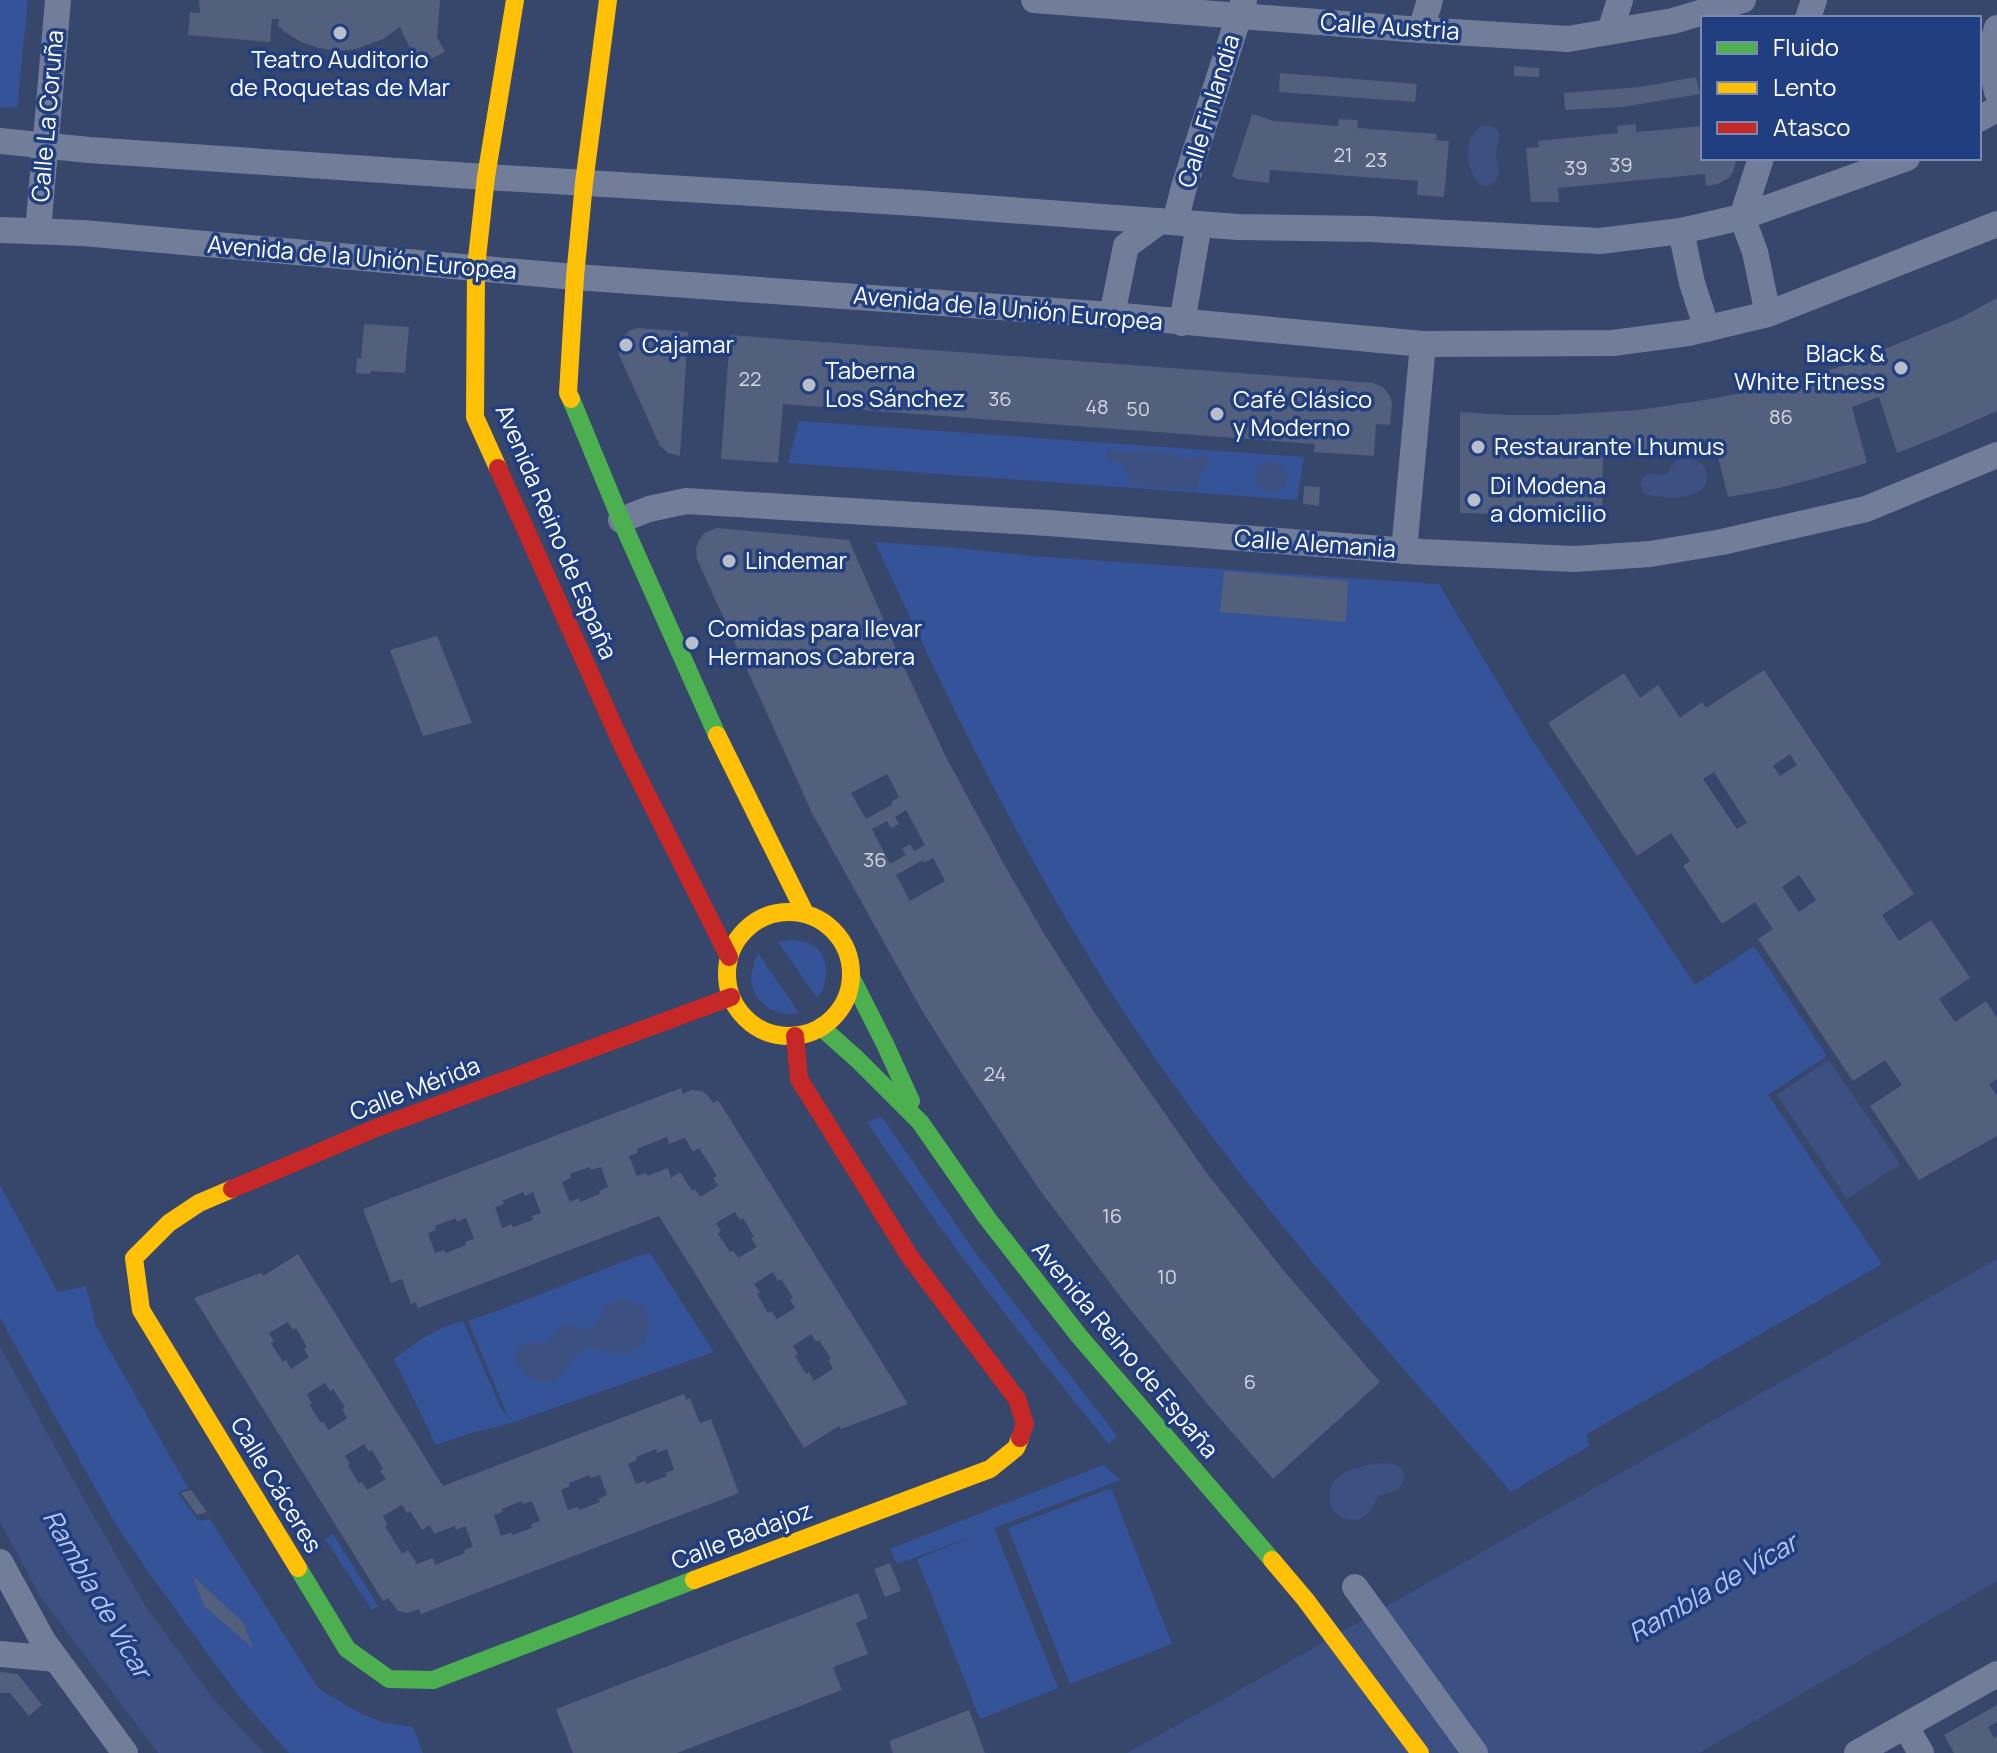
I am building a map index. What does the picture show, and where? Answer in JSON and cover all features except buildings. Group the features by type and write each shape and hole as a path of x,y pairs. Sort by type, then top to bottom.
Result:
{"street":[{"name":"Calle La Coruña","path":"38,231 58,0"},
{"name":"Avenida Reino de España","path":"515,0 486,177 476,267 475,417 625,751 729,957"},
{"path":"608,0 584,183 568,393 711,723 805,913"},
{"name":"Calle Austria","path":"1046,0 1241,8 1421,30 1568,39 1673,21 1743,0"},
{"path":"1421,30 1430,0"},
{"path":"1610,31 1620,0"},
{"name":"Calle Finlandia","path":"1182,323 1178,223 1184,187 1241,8"},
{"path":"1997,28 1989,55 1997,92"},
{"path":"0,141 45,147 1238,227 1370,229 1600,241 1681,231 1742,217 1901,160"},
{"path":"1760,160 1742,217 1755,252 1768,314"},
{"path":"1112,315 1126,246 1178,223"},
{"name":"Avenida de la Unión Europea","path":"0,230 83,233 575,277 1112,315 1423,344 1613,343 1707,329 1768,314 1997,224"},
{"path":"1681,231 1692,283 1707,329"},
{"path":"1404,551 1423,344"},
{"name":"Calle Alemania","path":"621,520 649,509 686,501 1048,523 1404,551 1574,559 1650,554 1722,542 1866,509 1997,455"},
{"path":"780,912 805,913 823,921 839,936 849,956 851,977 847,998 837,1014 821,1027 795,1036 774,1034 755,1026 739,1011 731,997 727,970 729,957 741,934 759,919 780,912"},
{"name":"Avenida Reino de España","path":"851,977 920,1122"},
{"name":"Calle Mérida","path":"134,1258 169,1223 199,1203 376,1128 731,997"},
{"name":"Avenida Reino de España","path":"821,1027 920,1122 985,1216 1079,1336 1305,1599 1420,1753"},
{"name":"Calle Badajoz","path":"433,1680 990,1469 1016,1448 1025,1424 1017,1399 910,1257 806,1092 799,1079 795,1036"},
{"name":"Calle Cáceres","path":"134,1258 141,1310 347,1649 389,1679 433,1680"},
{"path":"0,1562 43,1641 125,1753"},
{"path":"1355,1587 1475,1753"},
{"path":"0,1654 56,1659"},
{"path":"1857,1753 1997,1674"},
{"path":"1906,1727 1921,1753"}],"shaded area":[{"path":"0,0 28,0 17,108 0,107"},
{"path":"799,421 1304,457 1297,500 788,463"},
{"path":"875,542 1439,584 1533,741 1695,985 1754,946 1827,1056 1768,1095 1882,1264 1587,1434 1589,1446 1511,1492 1275,1216 1229,1159 1144,1042 1068,922 999,798"},
{"path":"778,942 809,943 822,955 826,977 817,998"},
{"path":"758,953 799,1013 775,1011 756,996 751,979"},
{"path":"882,1117 975,1252 1117,1436 1109,1444 984,1286 895,1164 867,1122"},
{"path":"0,1185 58,1292 86,1286 96,1326 188,1488 178,1493 199,1521 210,1519 318,1688 363,1715 386,1723 413,1727 423,1753 289,1753 240,1698 116,1525 0,1318"},
{"path":"650,1253 714,1352 511,1423 436,1445 394,1359 435,1331 463,1321 501,1408 508,1417 468,1321"},
{"path":"1103,1465 1120,1480 994,1528 1058,1688 980,1719 917,1559 977,1535 897,1564 890,1549"},
{"path":"1111,1488 1172,1644 1070,1684 1008,1528"},
{"path":"333,1534 378,1606 372,1610 325,1539"}],"water":[{"path":"1485,125 1499,132 1496,155 1499,175 1491,185 1483,185 1476,179 1468,156 1474,132"},
{"path":"1108,449 1131,452 1152,450 1187,458 1208,454 1211,464 1201,471 1198,486 1193,490 1133,486 1128,482 1128,472 1123,466 1106,459"},
{"path":"1692,458 1707,473 1705,485 1700,491 1682,497 1645,494 1640,485 1644,476 1663,475 1680,459"},
{"path":"1271,461 1282,466 1287,477 1282,488 1271,493 1260,488 1255,477 1260,466"},
{"path":"1829,1060 1900,1164 1847,1199 1777,1095"},
{"name":"Rambla de Vícar","path":"1997,1259 1997,1581 1699,1753 1127,1753 1222,1700"},
{"path":"624,1299 641,1306 649,1322 646,1340 634,1351 619,1354 587,1350 579,1353 560,1376 550,1382 536,1382 520,1368 516,1355 523,1344 547,1342 558,1329 568,1324 591,1328 608,1304"},
{"name":"Rambla de Vícar","path":"0,1346 144,1604 212,1697 264,1753 158,1753 40,1596 0,1522"},
{"path":"1377,1463 1395,1465 1401,1469 1403,1482 1398,1489 1379,1496 1365,1516 1356,1520 1340,1516 1330,1503 1331,1487 1346,1473"}],"traffic: fast":[{"path":"571,399 717,735"},
{"path":"851,977 911,1101"},
{"path":"821,1027 920,1122 987,1218 1079,1336 1272,1560"},
{"path":"298,1568 347,1649 389,1679 433,1680 694,1580"}],"traffic: slow":[{"path":"498,468 475,417 476,267 486,177 515,0"},
{"path":"571,399 568,393 575,277 608,0"},
{"path":"717,735 805,913"},
{"path":"789,912 813,917 833,930 846,950 851,974 846,998 833,1018 813,1031 789,1036 765,1031 745,1018 732,998 727,974 732,950 745,930 765,917 789,912"},
{"path":"232,1189 199,1203 169,1223 134,1258 141,1310 298,1568"},
{"path":"694,1580 990,1469 1016,1448 1020,1438"},
{"path":"1272,1560 1305,1599 1420,1753"}],"traffic: jam":[{"path":"498,468 625,751 729,957"},
{"path":"232,1189 376,1128 731,997"},
{"path":"795,1036 799,1079 910,1257 1017,1399 1025,1424 1020,1438"}],"place":[{"name":"Teatro Auditorio de Roquetas de Mar","path":"340,33"},
{"name":"Cajamar","path":"626,345"},
{"name":"Black & White Fitness","path":"1901,368"},
{"name":"Taberna Los Sánchez","path":"809,385"},
{"name":"Café Clásico y Moderno","path":"1217,414"},
{"name":"Restaurante Lhumus","path":"1478,447"},
{"name":"Di Modena a domicilio","path":"1474,500"},
{"name":"Lindemar","path":"729,561"},
{"name":"Comidas para llevar Hermanos Cabrera","path":"692,643"}]}
